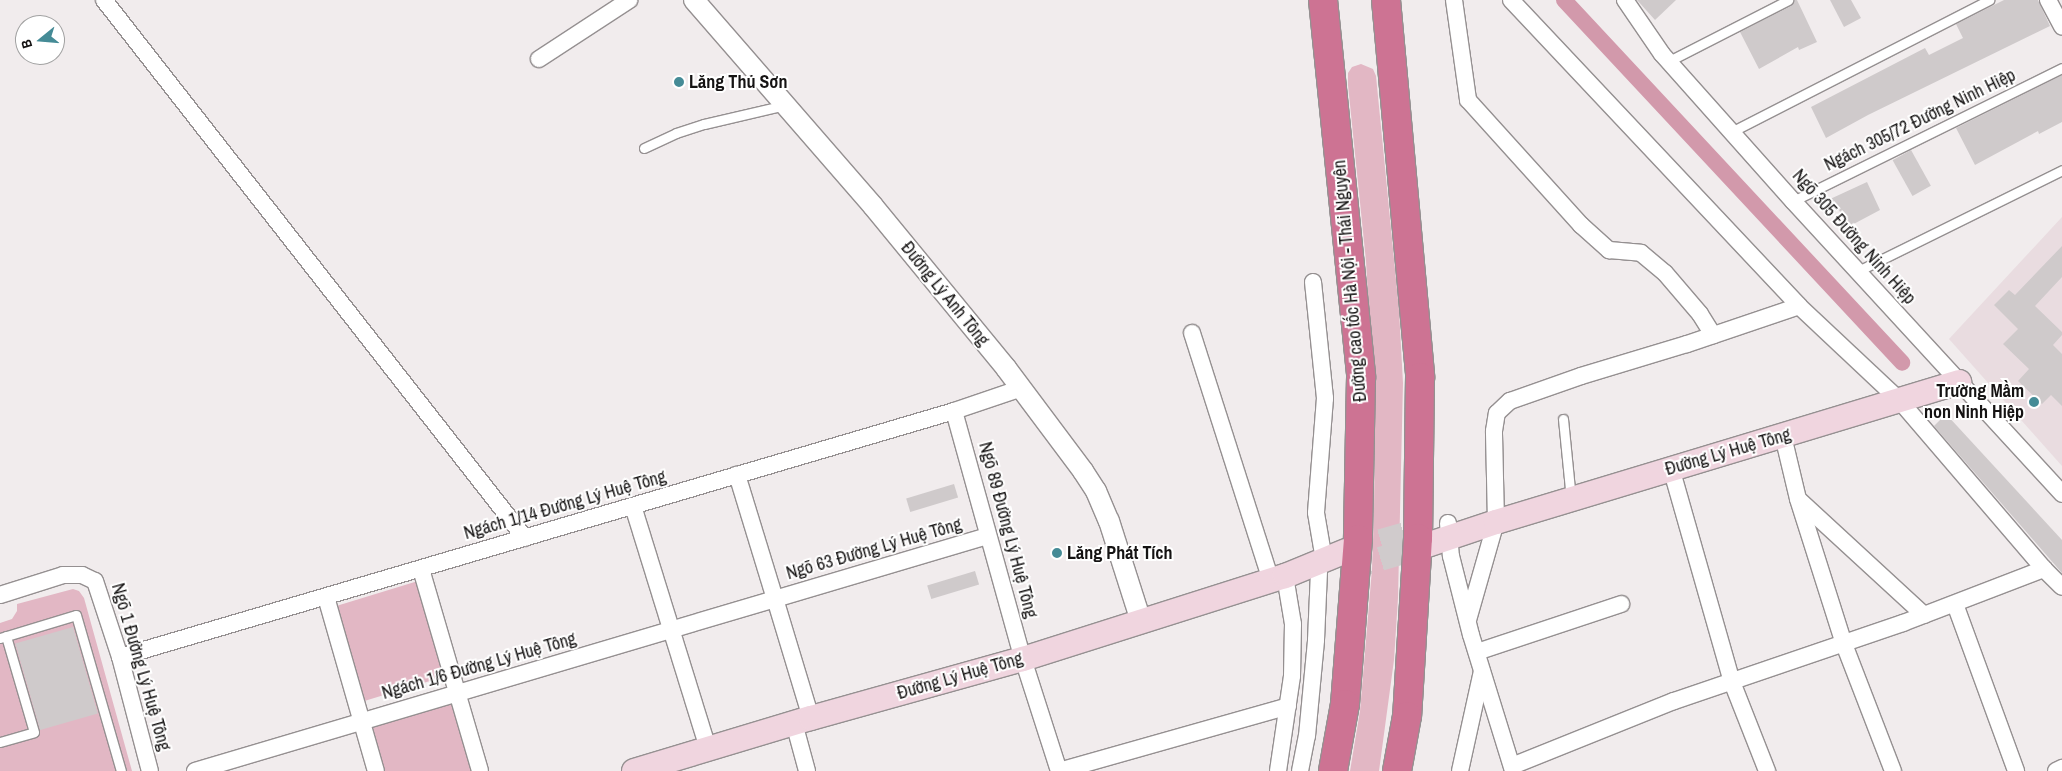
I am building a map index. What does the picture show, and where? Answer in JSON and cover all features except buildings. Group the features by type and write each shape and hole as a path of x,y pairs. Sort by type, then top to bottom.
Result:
{"highway":[{"name":"Đường cao tốc Hà Nội - Thái Nguyên","path":"1323,0 1361,377 1358,539 1345,704 1333,771"},
{"path":"1386,0 1420,377 1418,538 1407,716 1397,771"}],"main road":[{"name":"Đường Lý Huệ Tông","path":"1438,534 1496,522 1959,382"},
{"name":"Đường Lý Huệ Tông","path":"634,771 803,720 1023,659 1278,578 1346,560"}],"street":[{"path":"104,0 525,538"},
{"path":"539,59 629,0"},
{"name":"Đường Lý Anh Tông","path":"694,0 873,206 1022,388 1096,491 1109,521 1141,621"},
{"path":"1454,0 1468,100 1581,225 1609,250 1641,253 1665,273 1700,314 1713,335"},
{"path":"1511,0 1799,306 1900,401 2044,569 2062,586"},
{"name":"Ngõ 305 Đường Ninh Hiệp","path":"1625,0 1669,61 1793,201 2062,494"},
{"path":"2048,0 2062,26"},
{"path":"1300,771 1307,736 1322,566 1316,513 1325,398 1314,282"},
{"path":"1468,620 1496,522 1494,431 1497,413 1510,401 1581,376 1799,306"},
{"path":"1192,334 1293,624 1292,676 1278,771"},
{"name":"Ngách 1/14 Đường Lý Huệ Tông","path":"120,658 954,411 1022,388"},
{"name":"Ngõ 89 Đường Lý Huệ Tông","path":"954,411 1023,659 1059,771"},
{"path":"1783,436 1798,499 1844,644 1892,771"},
{"path":"1671,468 1732,682 1766,771"},
{"path":"737,475 775,599"},
{"path":"1798,499 1924,616"},
{"path":"633,506 708,748"},
{"path":"1438,534 1451,556 1482,670 1513,769 1674,701 1924,616 2044,569"},
{"name":"Ngõ 63 Đường Lý Huệ Tông","path":"807,771 803,720 775,599 988,536"},
{"path":"421,569 480,771"},
{"name":"Ngõ 1 Đường Lý Huệ Tông","path":"0,595 63,575 90,577 99,588 150,771"},
{"path":"326,597 376,771"},
{"name":"Ngách 1/6 Đường Lý Huệ Tông","path":"195,771 775,599"},
{"path":"1477,652 1621,604"},
{"path":"1955,604 2016,771"},
{"path":"1460,771 1482,670"},
{"path":"1059,771 1288,706"},
{"path":"2056,771 2062,768"}],"lane":[{"path":"1669,61 1788,0"},
{"path":"1733,131 1989,0"},
{"name":"Ngách 305/72 Đường Ninh Hiệp","path":"1793,201 2062,68"},
{"path":"644,148 676,133 704,124 785,105"},
{"path":"1858,271 2062,170"},
{"path":"1563,419 1571,499"},
{"path":"0,742 34,732 3,637 76,615 121,771"}],"shaded area":[{"path":"1361,64 1373,69 1376,76 1399,310 1403,383 1398,598 1394,660 1379,771 1350,771 1360,711 1372,569 1374,511 1375,420 1366,261 1348,85 1348,73 1352,67"},
{"name":"Trường Mầm non Ninh Hiệp","path":"2062,217 2062,466 1949,339"},
{"path":"418,581 447,676 363,701 334,607"},
{"path":"73,589 79,591 84,598 132,771 0,771 0,623 12,619 17,611 17,604"},
{"path":"451,700 473,771 381,771 367,726"}],"waterway":[{"path":"1564,0 1902,363"}],"tunnel":[{"path":"1346,551 1427,528"},
{"path":"1346,569 1427,545"}],"place":[{"name":"Lăng Thủ Sơn","path":"679,82"},
{"name":"Trường Mầm non Ninh Hiệp","path":"2034,402"},
{"name":"Lăng Phát Tích","path":"1057,553"}]}
